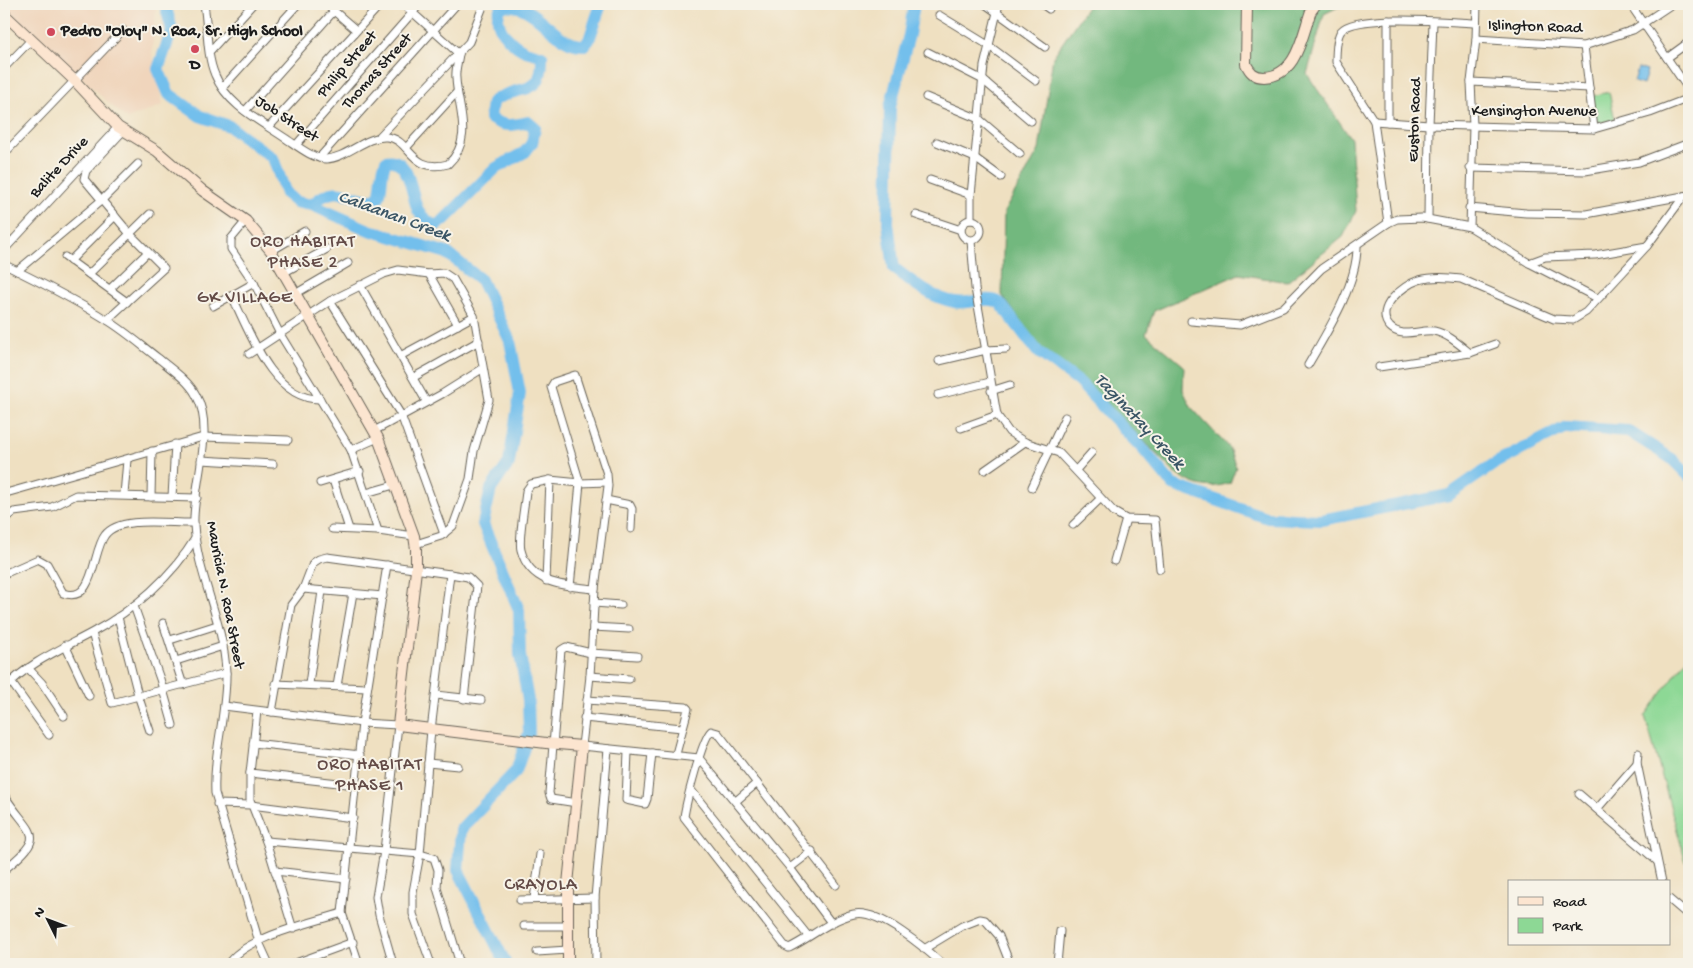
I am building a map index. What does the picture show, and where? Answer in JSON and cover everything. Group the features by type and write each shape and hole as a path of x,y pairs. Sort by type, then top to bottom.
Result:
{"street":[{"path":"205,8 212,4"},
{"path":"210,51 253,4"},
{"path":"222,88 298,4"},
{"path":"326,4 356,30"},
{"path":"269,127 381,4"},
{"path":"403,4 459,54"},
{"name":"Philip Street","path":"296,145 420,4"},
{"name":"Thomas Street","path":"319,158 457,4"},
{"path":"378,138 469,42 484,4"},
{"path":"985,4 998,7 1045,47"},
{"path":"1247,4 1246,64 1250,72 1261,77 1284,72 1290,65 1311,11 1316,4"},
{"path":"1470,227 1470,168 1473,126 1471,82 1476,39 1477,4"},
{"path":"1550,4 1565,4"},
{"path":"1630,4 1689,90"},
{"name":"Islington Road","path":"1476,39 1584,46 1643,24 1672,4"},
{"path":"971,220 978,119 988,45 998,7"},
{"name":"Job Street","path":"205,8 215,74 222,88 246,111 296,145 319,158 338,156 378,138"},
{"path":"246,111 334,11"},
{"path":"4,14 75,81 121,128 157,151 203,191 246,221 271,251 376,434 415,540 416,570 384,851 376,897 381,924 393,964"},
{"path":"939,15 988,45 1036,81"},
{"path":"1388,223 1374,121 1339,68 1336,57 1342,30 1370,21 1388,20 1475,23"},
{"path":"1388,20 1388,122"},
{"name":"Euston Road","path":"1428,219 1433,22"},
{"path":"4,154 123,30"},
{"path":"4,68 31,40"},
{"path":"1667,58 1689,42"},
{"path":"1584,46 1594,129"},
{"path":"928,52 983,80 1031,121"},
{"path":"378,138 396,139 406,148 414,160 443,165 452,161 460,146 464,124 457,92 456,76 459,54"},
{"path":"1471,82 1589,88"},
{"path":"406,148 457,92"},
{"path":"926,97 978,119 1020,154"},
{"name":"Kensington Avenue","path":"1374,121 1429,125 1594,129 1650,113 1689,98"},
{"path":"108,320 164,268 130,234 103,199 88,184 84,176 121,128"},
{"name":"Balite Drive","path":"4,250 121,128"},
{"path":"937,142 975,158 1001,177"},
{"path":"1470,168 1586,171 1640,162 1689,143"},
{"path":"17,271 103,199 138,164"},
{"path":"930,180 972,194"},
{"path":"1470,208 1526,213 1586,214 1686,195"},
{"path":"1470,353 1455,341 1436,332 1408,333 1392,328 1386,321 1387,307 1395,295 1407,286 1433,277 1461,279 1554,319 1564,320 1579,317 1647,246 1686,195"},
{"path":"89,274 150,214"},
{"path":"916,215 961,230 965,238 971,241 977,239 982,230 978,222 971,220 965,222 961,230"},
{"path":"115,216 68,259 111,288 127,302"},
{"path":"1191,321 1240,325 1283,308 1321,270 1357,247 1388,223 1397,219 1428,219 1470,227 1529,263 1597,298"},
{"path":"246,221 229,244 254,283 280,334 351,450 360,471 378,531"},
{"path":"271,251 305,231"},
{"path":"971,241 975,288 991,391 997,416 1009,432 1025,442 1059,453 1100,499 1126,519 1155,520 1157,524 1160,569"},
{"path":"1529,263 1545,257 1595,255 1647,246"},
{"path":"1308,365 1353,277 1357,261 1357,247"},
{"path":"283,274 327,249"},
{"path":"111,288 148,252"},
{"path":"295,294 348,262"},
{"name":"Mauricia N. Roa Street","path":"7,266 108,320 174,371 195,392 203,409 203,437 194,523 203,576 223,646 226,672 224,706 214,776 217,804 259,942 269,964"},
{"path":"249,354 330,301 360,285 398,270 429,274 448,274 474,316 489,400 474,451 470,479 463,503 453,526 444,534 415,540 378,531 332,529"},
{"path":"429,274 458,325"},
{"path":"213,306 254,283"},
{"path":"360,285 402,355 426,401"},
{"path":"232,296 258,349 280,381 302,396 320,399"},
{"path":"330,301 401,415 444,534"},
{"path":"402,355 474,316"},
{"path":"414,377 479,341"},
{"path":"1379,366 1470,353 1496,344"},
{"path":"939,361 986,350 1006,349"},
{"path":"351,450 401,415 442,394 482,369"},
{"path":"568,964 568,899 584,718 590,676 595,589 607,482 607,474 577,377 573,375 554,382 551,387 580,483 570,587"},
{"path":"938,395 990,382"},
{"path":"991,391 1010,385"},
{"path":"961,428 997,416"},
{"path":"1032,487 1065,417"},
{"path":"6,493 203,437 288,440"},
{"path":"985,470 1025,442"},
{"path":"172,497 175,444"},
{"path":"151,497 152,451"},
{"path":"1076,470 1092,452"},
{"path":"124,495 127,460"},
{"path":"201,460 273,464"},
{"path":"320,483 360,471"},
{"path":"333,480 350,529"},
{"path":"546,581 550,480"},
{"path":"595,589 570,587 546,581 534,572 520,549 526,491 531,484 550,480 580,483 607,482"},
{"path":"366,492 394,485"},
{"path":"4,520 14,512 52,507 76,495 197,498"},
{"path":"1074,526 1100,499"},
{"path":"606,500 630,505 632,510 631,529"},
{"path":"1114,561 1126,519"},
{"path":"4,574 25,563 38,559 46,564 57,586 63,593 70,595 77,593 90,580 95,557 104,535 114,527 147,522 194,523"},
{"path":"4,689 28,668 66,645 92,633 134,606 171,572 196,536"},
{"path":"272,712 275,684 290,605 303,589 310,568 319,559 327,557 468,577 477,586 464,699"},
{"path":"359,964 342,913 362,723 388,566"},
{"path":"431,964 414,914 413,892 420,854 431,730 450,574"},
{"path":"303,589 383,596"},
{"path":"309,684 322,590"},
{"path":"337,686 353,593"},
{"path":"594,603 621,605"},
{"path":"134,606 173,725"},
{"path":"118,617 138,695 150,731"},
{"path":"163,623 183,685"},
{"path":"170,640 217,624"},
{"path":"594,627 629,629"},
{"path":"92,633 112,703 226,672"},
{"path":"66,645 88,696"},
{"path":"176,661 223,646"},
{"path":"577,803 555,800 549,796 549,744 561,650 566,647 591,653 637,656"},
{"path":"28,668 42,683 64,716"},
{"path":"590,676 629,679"},
{"path":"11,682 49,734"},
{"path":"275,684 367,688"},
{"path":"436,695 481,700"},
{"path":"587,700 684,706 688,709 676,754"},
{"path":"224,706 549,744 628,752 676,754 699,758 790,868 832,924"},
{"path":"257,711 250,774 252,805 266,841 293,928"},
{"path":"584,718 682,728"},
{"path":"836,885 812,851 715,731 707,734 699,758 685,819 785,946 789,948 808,936 853,914 872,915 878,917 924,949 942,964"},
{"path":"254,743 360,755"},
{"path":"596,964 595,898 608,749"},
{"path":"628,752 626,800 645,804 652,753"},
{"path":"1638,754 1637,763 1662,880"},
{"path":"428,763 458,766"},
{"path":"1596,809 1637,763"},
{"path":"250,774 356,785"},
{"path":"736,801 757,783"},
{"path":"691,790 808,936"},
{"path":"1579,794 1657,862"},
{"path":"4,795 31,833 32,844 27,852 4,870"},
{"path":"217,804 252,805 353,818"},
{"path":"266,841 420,854 434,858 437,864 437,888 460,964"},
{"path":"790,868 812,851"},
{"path":"534,899 540,854"},
{"path":"275,870 346,879"},
{"path":"520,900 595,898"},
{"path":"1670,900 1689,916"},
{"path":"228,964 234,956 259,942 293,928 342,913"},
{"path":"924,949 962,926 980,919 985,920 1000,936 1010,964"},
{"path":"524,926 567,926"},
{"path":"1056,964 1060,931"},
{"path":"292,964 353,942"},
{"path":"537,952 568,950"}],"shaded area":[{"path":"4,4 156,4 152,54 163,105 127,119 4,9"}],"green space":[{"path":"1089,4 1368,4 1338,7 1324,14 1307,74 1351,139 1356,211 1343,237 1287,282 1239,274 1154,311 1146,334 1184,366 1183,390 1191,407 1229,448 1236,467 1230,483 1202,486 1177,475 1087,383 1050,356 1035,341 1002,295 1004,212 1039,150 1053,57"},
{"path":"1609,92 1615,120 1597,123 1592,96"},
{"path":"1689,656 1689,873 1645,716"}],"water":[{"path":"1638,68 1647,71 1643,85 1634,82"}],"waterway":[{"name":"Calaanan Creek","path":"165,4 172,30 158,69 169,94 200,116 229,126 273,158 286,194 296,202 312,205 369,230 447,253 481,280 510,341 520,393 509,463 491,489 483,524 519,610 520,655 528,700 529,733 516,771 461,829 458,870 506,964"},
{"name":"Taginatay Creek","path":"312,205 332,193 348,194 363,199 379,197 386,161 394,161 401,165 409,178 421,215 435,226 443,221 496,168 525,152 532,143 535,128 528,122 508,125 490,118 492,102 502,96 534,85 539,79 541,70 542,56 525,51 512,42 502,31 498,19 502,6 514,6 525,10 563,39 574,44 585,45 589,40 601,4"},
{"name":"Taginatay Creek","path":"914,4 909,35 890,107 888,223 894,268 922,289 946,300 961,303 990,300 1000,303 1037,351 1079,382 1141,447 1173,485 1268,518 1321,520 1449,495 1494,464 1566,427 1628,431 1672,459 1689,476"}],"place":[{"name":"Pedro \"Oloy\" N. Roa, Sr. High School","path":"51,32"},
{"name":"D","path":"195,49"}],"district":[{"name":"ORO HABITAT PHASE 2","path":"303,252"},
{"name":"GK VILLAGE","path":"245,298"},
{"name":"ORO HABITAT PHASE 1","path":"370,775"},
{"name":"CRAYOLA","path":"541,885"}]}
